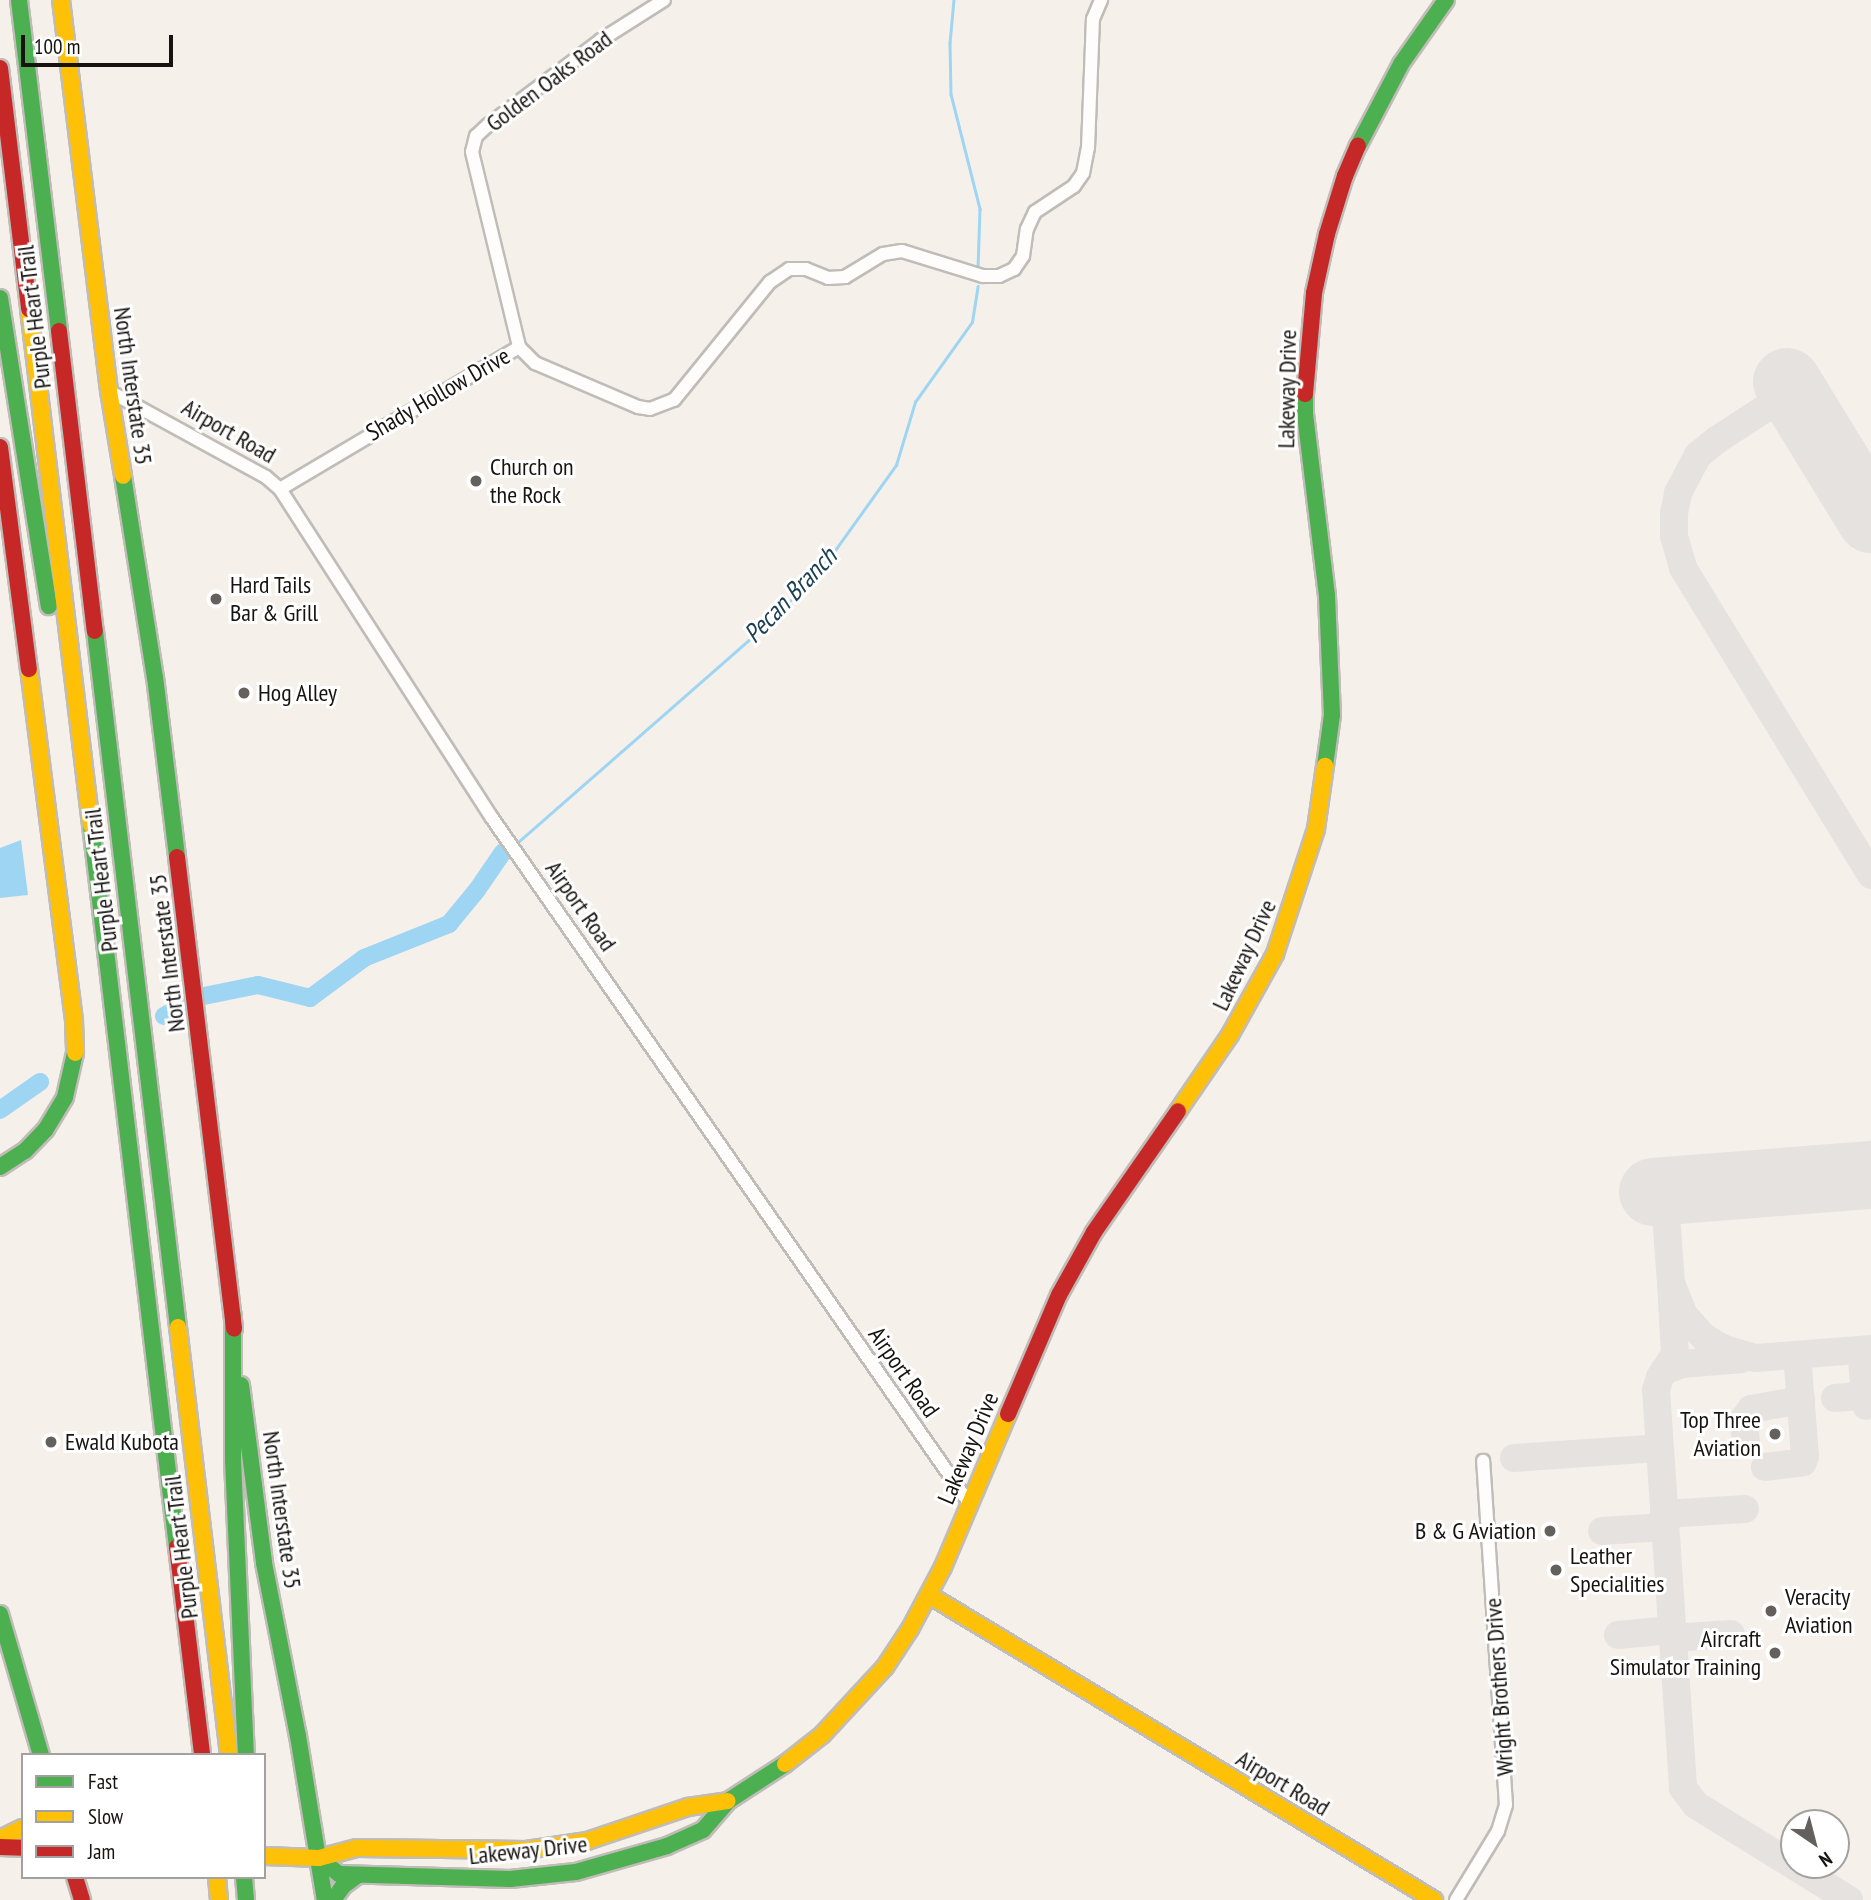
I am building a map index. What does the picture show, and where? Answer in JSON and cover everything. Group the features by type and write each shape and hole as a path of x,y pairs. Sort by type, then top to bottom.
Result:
{"main road":[{"name":"Purple Heart Trail","path":"19,0 229,1753"},
{"name":"North Interstate 35","path":"61,0 109,391 158,704 264,1563 325,1900"},
{"name":"Lakeway Drive","path":"318,1858 339,1874 473,1880 576,1872 667,1846 703,1830 728,1801 781,1768 839,1719 885,1667 929,1595 1059,1295 1094,1233 1230,1035 1260,984 1275,954 1308,860 1324,788 1332,715 1327,596 1305,414 1306,363 1314,293 1327,234 1345,176 1374,111 1401,64 1446,0"},
{"name":"Purple Heart Trail","path":"0,68 202,1753"},
{"path":"0,298 76,775 87,801"},
{"path":"0,447 74,1021 75,1060 65,1097 46,1129 25,1151 0,1167"},
{"path":"233,1316 233,1460 246,1753"},
{"name":"Airport Road","path":"929,1595 1434,1900"},
{"path":"0,1614 40,1753"},
{"name":"Lakeway Drive","path":"266,1856 318,1858 357,1848 506,1852 547,1848 613,1834 688,1807 728,1801"},
{"path":"0,1839 21,1829"},
{"path":"0,1847 21,1848"},
{"path":"333,1900 343,1886 358,1875"},
{"path":"76,1879 82,1900"},
{"path":"217,1879 219,1900"},
{"path":"246,1879 247,1900"}],"street":[{"name":"Golden Oaks Road","path":"519,347 472,162 477,136 601,40 664,0"},
{"name":"Shady Hollow Drive","path":"280,489 519,347 535,363 570,379 638,407 658,408 668,404 682,392 769,282 781,272 797,268 828,278 845,277 879,256 902,251 964,273 993,277 1007,273 1023,256 1030,221 1035,212 1074,186 1083,173 1088,148 1093,19 1101,0"},
{"name":"Airport Road","path":"109,391 266,477 280,489 500,829 969,1503"},
{"name":"Wright Brothers Drive","path":"1456,1900 1498,1831 1506,1805 1483,1461"}],"water":[{"path":"21,840 28,895 0,898 0,848"}],"waterway":[{"name":"Pecan Branch","path":"954,0 950,43 951,94 980,209 978,268"},
{"name":"Pecan Branch","path":"517,843 774,618 828,560 896,465 915,402 972,322 978,286"},
{"name":"Pecan Branch","path":"204,996 258,985 310,998 364,958 449,924 503,852"},
{"name":"Pecan Branch","path":"164,1016 185,1005"},
{"name":"Pecan Branch","path":"0,1110 40,1082"}],"taxiway":[{"path":"1797,397 1769,406 1698,455 1678,493 1674,513 1674,536 1683,568 1871,875"},
{"path":"1677,1190 1666,1215 1671,1283 1684,1315 1704,1337 1724,1349 1756,1358 1871,1349"},
{"path":"1671,1283 1675,1354 1660,1377 1656,1390 1683,1788 1696,1805 1849,1900"},
{"path":"1861,1350 1866,1406"},
{"path":"1765,1467 1803,1462 1805,1456 1797,1355"},
{"path":"1664,1371 1682,1364 1742,1359"},
{"path":"1835,1398 1871,1395"},
{"path":"1746,1443 1744,1419 1751,1409 1801,1400"},
{"path":"1514,1458 1659,1448"},
{"path":"1664,1514 1745,1509"},
{"path":"1602,1531 1664,1527"},
{"path":"1618,1635 1671,1630"},
{"path":"1672,1638 1731,1634"}],"runway":[{"path":"1787,382 1871,519"},
{"path":"1653,1192 1871,1175"}],"traffic: fast":[{"path":"19,0 59,331"},
{"path":"1358,146 1401,64 1446,0"},
{"path":"0,298 49,606"},
{"path":"1305,394 1305,414 1327,596 1332,715 1325,766"},
{"path":"123,476 155,677 177,857"},
{"path":"95,631 178,1327"},
{"path":"91,825 177,1547"},
{"path":"0,1167 25,1151 46,1129 65,1097 75,1053"},
{"path":"233,1316 233,1460 246,1753"},
{"path":"241,1385 264,1563 298,1736 325,1900"},
{"path":"0,1614 40,1753"},
{"path":"319,1858 339,1874 510,1879 576,1872 667,1846 703,1830 728,1801 785,1764"},
{"path":"333,1900 343,1886 358,1875"},
{"path":"244,1879 246,1900"}],"traffic: slow":[{"path":"61,0 109,391 123,476"},
{"path":"29,309 91,825"},
{"path":"29,669 74,1021 75,1053"},
{"path":"1178,1111 1230,1035 1275,954 1316,829 1325,766"},
{"path":"178,1327 229,1753"},
{"path":"785,1764 822,1735 885,1667 910,1629 943,1567 1008,1414"},
{"path":"929,1595 1434,1900"},
{"path":"266,1856 319,1858 357,1848 526,1850 587,1841 688,1807 728,1801"},
{"path":"0,1839 21,1829"},
{"path":"217,1879 219,1900"}],"traffic: jam":[{"path":"0,68 29,309"},
{"path":"1305,394 1314,293 1327,234 1345,176 1358,146"},
{"path":"59,331 95,631"},
{"path":"0,447 29,669"},
{"path":"177,857 234,1329"},
{"path":"1008,1414 1059,1295 1094,1232 1178,1111"},
{"path":"177,1547 202,1753"},
{"path":"0,1847 21,1848"},
{"path":"76,1879 82,1900"}],"place":[{"name":"Church on the Rock","path":"476,481"},
{"name":"Hard Tails Bar & Grill","path":"216,599"},
{"name":"Hog Alley","path":"244,693"},
{"name":"Top Three Aviation","path":"1775,1434"},
{"name":"Ewald Kubota","path":"51,1442"},
{"name":"B & G Aviation","path":"1550,1531"},
{"name":"Leather Specialities","path":"1556,1570"},
{"name":"Veracity Aviation","path":"1771,1611"},
{"name":"Aircraft Simulator Training","path":"1775,1653"}]}
